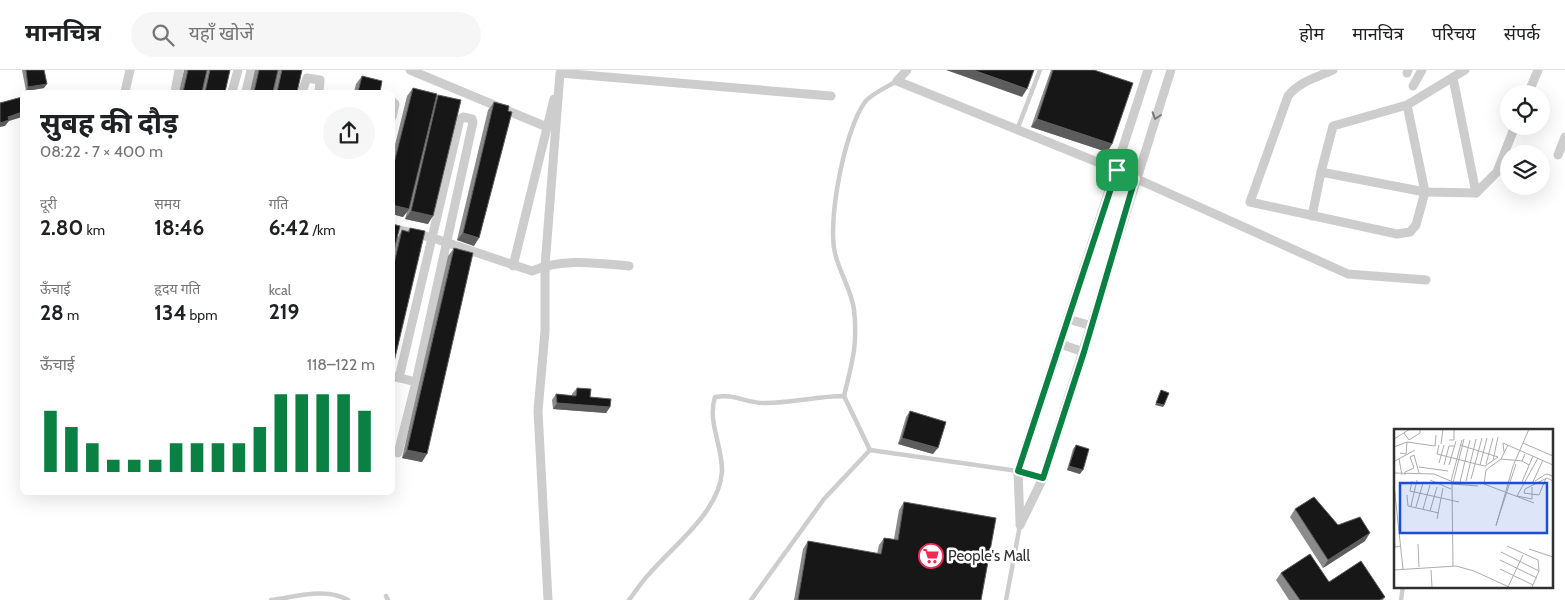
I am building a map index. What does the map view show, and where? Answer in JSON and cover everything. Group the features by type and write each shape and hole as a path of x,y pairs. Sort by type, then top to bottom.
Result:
{"street":[{"path":"125,90 130,70"},
{"path":"175,90 180,70"},
{"path":"233,90 238,70"},
{"path":"247,90 252,70"},
{"path":"410,70 547,126"},
{"path":"907,70 896,81 1117,170 1348,274 1426,280"},
{"path":"1020,525 1018,471 1148,70"},
{"path":"1020,525 1043,478 1092,326 1135,179 1171,70"},
{"path":"1333,70 1306,80 1288,96 1250,202 1397,234 1410,232 1416,225 1425,192 1407,105"},
{"path":"1413,86 1422,70"},
{"path":"1312,216 1333,126 1407,105 1466,70"},
{"path":"1532,85 1538,70"},
{"path":"513,266 561,72"},
{"path":"561,72 831,96"},
{"path":"548,600 538,411 545,331 545,266 561,72"},
{"path":"303,90 306,78 310,77 320,80 319,90"},
{"path":"1453,78 1476,193"},
{"path":"398,453 416,382 473,122 470,118 463,117 460,119 433,238 396,377 416,382"},
{"path":"1321,172 1425,192 1476,193 1497,172 1511,135"},
{"path":"1558,156 1565,137"},
{"path":"395,229 433,238 532,271 545,266 577,262 629,266"},
{"path":"1068,319 1092,326"},
{"path":"1060,344 1084,352"}],"lane":[{"path":"1018,130 1040,70"},
{"path":"870,450 844,396 856,346 854,307 835,253 831,230 833,206 852,129 865,101 896,81"},
{"path":"629,600 649,573 699,521 717,493 722,472 712,408 716,397 726,394 762,404 824,396 844,396"},
{"path":"870,450 1018,471 1043,478"},
{"path":"751,600 824,499 870,450"},
{"path":"1006,600 1020,525"},
{"path":"271,600 328,593 340,595 348,600"}],"building":[{"path":"26,70 44,70 47,84 28,87"},
{"path":"188,70 207,70 202,90 183,90"},
{"path":"210,70 230,70 225,90 205,90"},
{"path":"259,70 278,70 273,90 254,90"},
{"path":"282,70 302,70 297,90 277,90"},
{"path":"973,70 1034,70 1027,89"},
{"path":"1053,70 1094,70 1133,83 1112,144 1037,119"},
{"path":"362,76 382,81 380,90 358,90"},
{"path":"413,88 437,94 409,209 395,206 395,159"},
{"path":"438,95 461,100 433,216 411,211"},
{"path":"20,98 20,113 8,117 9,120 0,123 0,103"},
{"path":"494,102 509,106 508,111 512,112 479,238 463,233"},
{"path":"395,225 400,226 395,247"},
{"path":"410,228 425,231 395,358 395,259 402,230 409,232"},
{"path":"454,248 473,253 427,454 407,450"},
{"path":"577,388 591,389 590,397 611,399 610,407 557,403 556,394 576,396"},
{"path":"1161,390 1169,393 1164,405 1156,403"},
{"path":"910,411 946,422 938,448 902,438"},
{"path":"1076,445 1089,449 1083,470 1069,466"},
{"path":"1314,497 1338,525 1360,517 1370,533 1328,560 1295,509"},
{"name":"People's Mall","path":"904,502 996,518 981,600 798,600 808,541 881,554 884,538 898,540"},
{"path":"1310,554 1329,582 1361,561 1385,597 1380,600 1300,600 1281,573"}],"place":[{"name":"People's Mall","path":"931,556"}],"route":[{"path":"1117,170 1135,179 1084,352 1043,478 1018,471 1117,170"}]}
